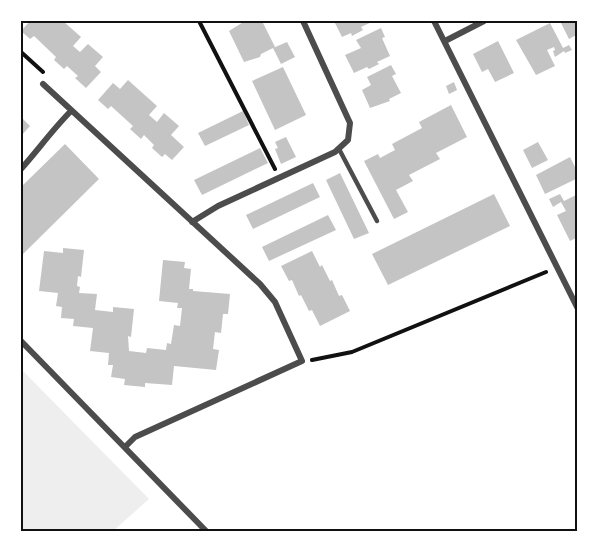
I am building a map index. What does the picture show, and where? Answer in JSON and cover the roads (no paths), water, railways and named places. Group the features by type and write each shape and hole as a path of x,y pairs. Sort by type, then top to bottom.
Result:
{"street":[{"path":"192,222 218,206 339,149 348,140 350,123 303,21"},
{"path":"434,21 578,309"},
{"path":"445,41 484,21"},
{"path":"43,84 260,284 275,302 302,361 135,437 125,447"},
{"path":"21,169 71,111"},
{"path":"21,341 206,531"}],"lane":[{"path":"339,149 377,221"}]}
